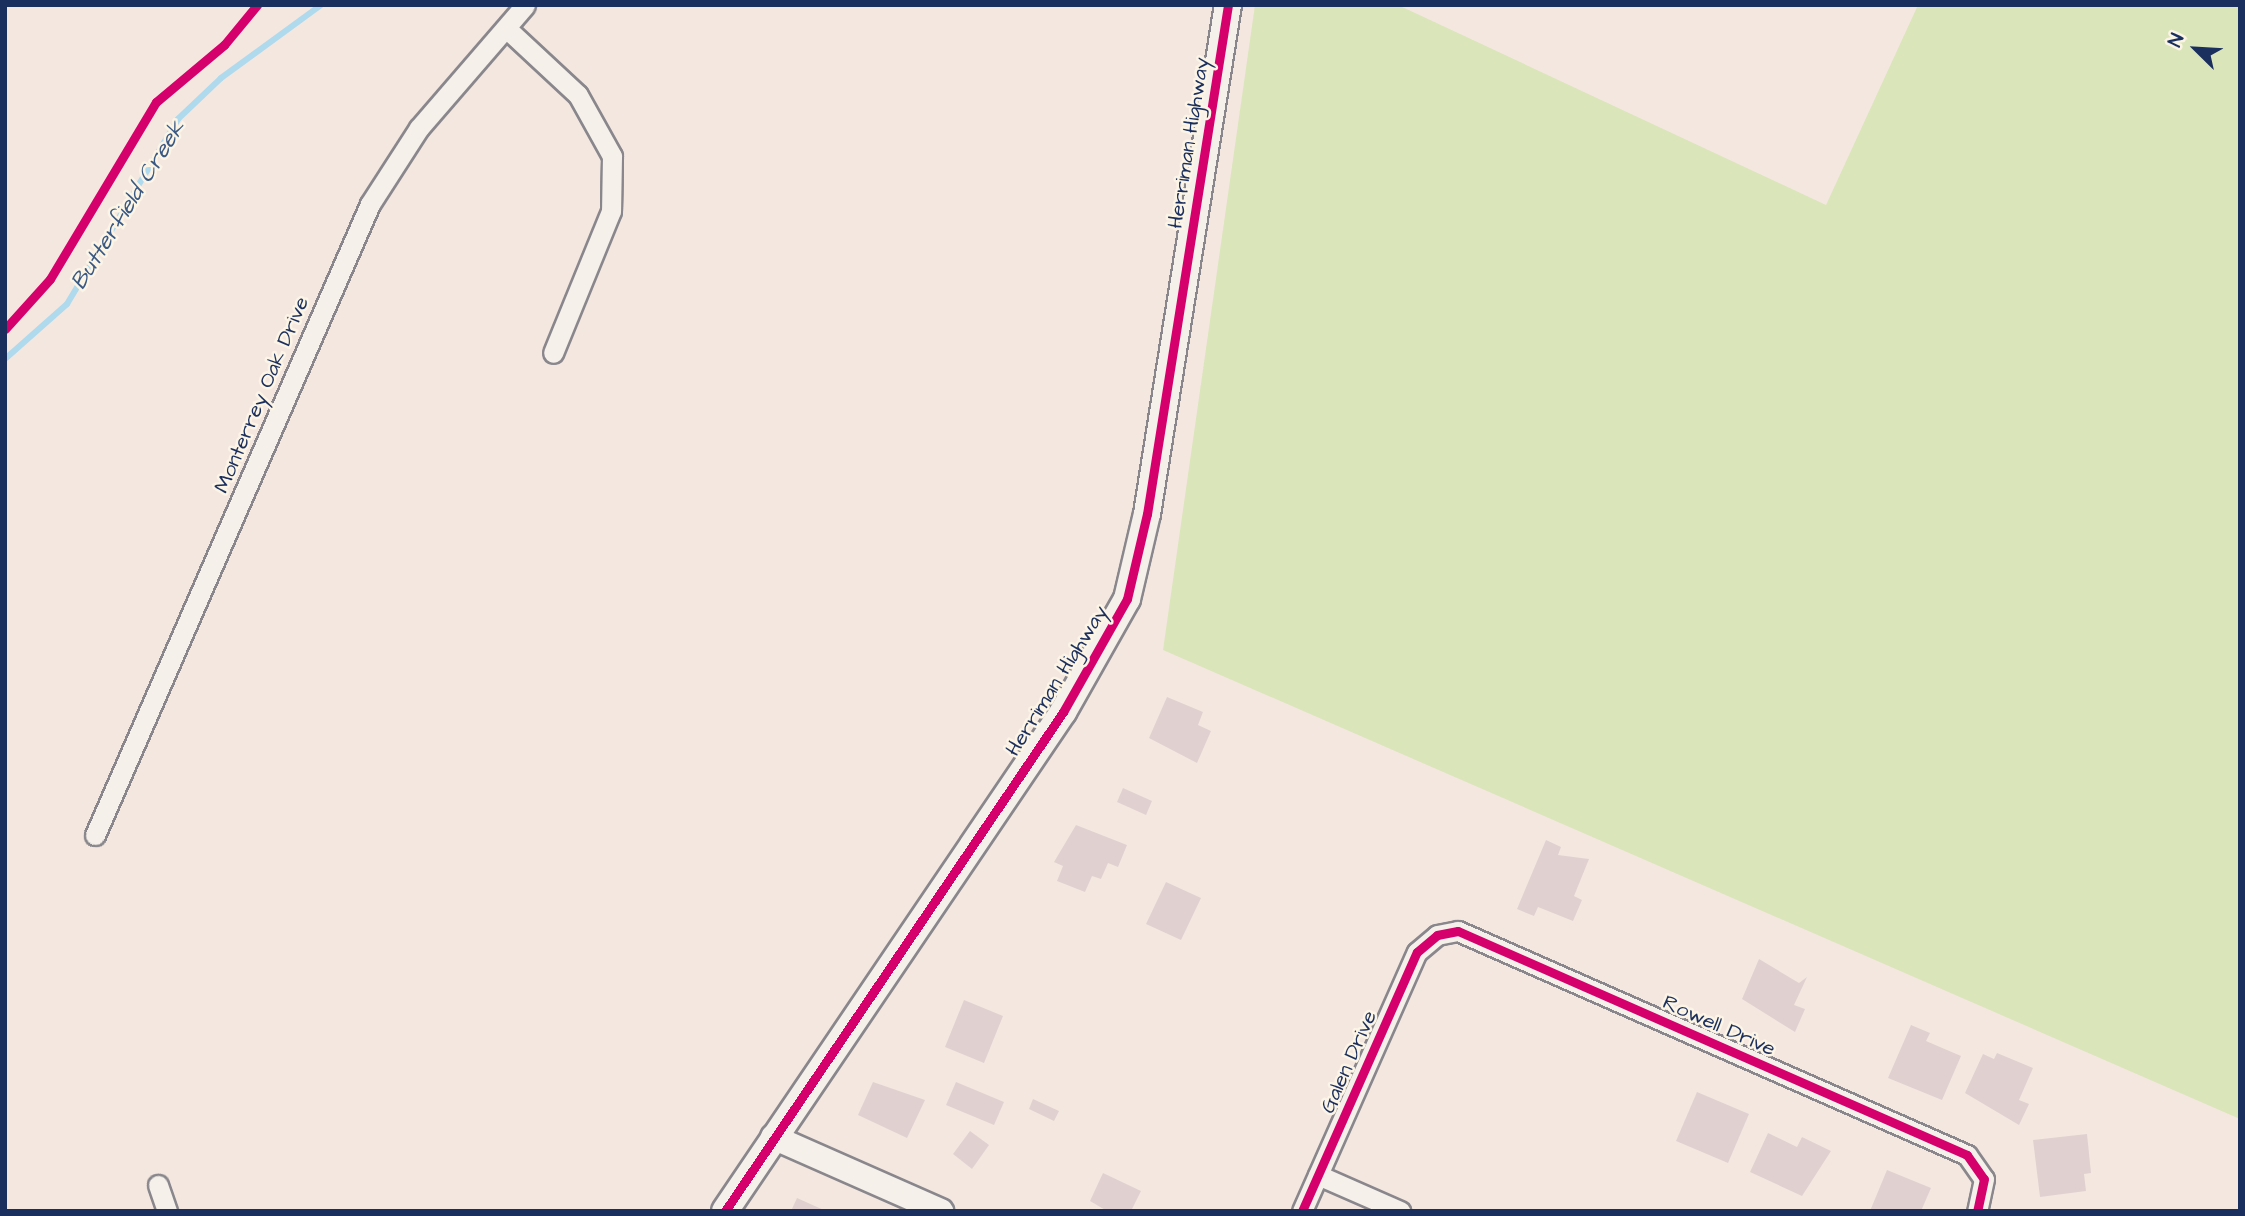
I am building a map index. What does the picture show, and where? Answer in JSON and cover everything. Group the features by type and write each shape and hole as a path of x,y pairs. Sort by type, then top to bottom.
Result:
{"main road":[{"name":"Herriman Highway","path":"725,1211 1063,712 1127,599 1147,514 1228,5"}],"street":[{"name":"Monterrey Oak Drive","path":"95,835 370,204 419,128 525,5"},
{"path":"506,28 578,95 612,156 611,211 554,353"},
{"name":"Rowell Drive","path":"1437,935 1469,933 1967,1155 1980,1170 1984,1190 1977,1211"},
{"name":"Galen Drive","path":"1302,1211 1417,952 1437,935"},
{"path":"774,1137 941,1211"},
{"path":"1318,1175 1400,1211"},
{"path":"158,1185 167,1211"}],"green space":[{"path":"1255,5 1398,5 1826,205 1918,5 2240,5 2240,1119 1163,650"}],"building":[{"path":"1167,697 1203,712 1198,725 1211,731 1197,763 1149,738"},
{"path":"1123,788 1152,801 1146,815 1117,802"},
{"path":"1076,825 1127,845 1118,867 1108,863 1101,879 1092,876 1085,892 1057,881 1063,866 1054,862"},
{"path":"1546,840 1561,847 1558,855 1589,859 1574,896 1582,900 1573,921 1538,907 1534,916 1517,909"},
{"path":"1166,882 1201,898 1181,940 1146,924"},
{"path":"1759,959 1799,983 1807,977 1794,1005 1805,1009 1795,1032 1742,999"},
{"path":"964,1000 1003,1016 984,1063 945,1047"},
{"path":"1911,1025 1930,1033 1926,1041 1961,1056 1942,1100 1888,1078"},
{"path":"1997,1053 2033,1068 2019,1100 2029,1104 2019,1125 1965,1093 1983,1054 1994,1059"},
{"path":"873,1082 925,1100 907,1138 858,1115"},
{"path":"956,1082 1004,1102 994,1125 946,1105"},
{"path":"1697,1092 1749,1114 1728,1163 1676,1141"},
{"path":"1033,1099 1059,1111 1054,1121 1029,1109"},
{"path":"970,1131 989,1145 972,1169 953,1154"},
{"path":"1768,1133 1797,1147 1802,1137 1831,1151 1802,1196 1750,1172"},
{"path":"2087,1134 2091,1173 2084,1174 2086,1191 2040,1197 2033,1140"},
{"path":"1887,1170 1931,1188 1921,1211 1870,1211"},
{"path":"1103,1173 1141,1191 1131,1211 1107,1211 1090,1201"},
{"path":"797,1198 826,1211 791,1211"}],"waterway":[{"name":"Butterfield Creek","path":"5,359 67,304 178,119 221,78 321,5"}],"cycle path":[{"path":"5,329 50,279 156,102 224,45 257,5"},
{"path":"725,1211 1063,712 1127,599 1147,514 1228,5"},
{"path":"1302,1211 1417,952 1437,935 1458,931 1967,1155 1984,1179 1977,1211"}]}
